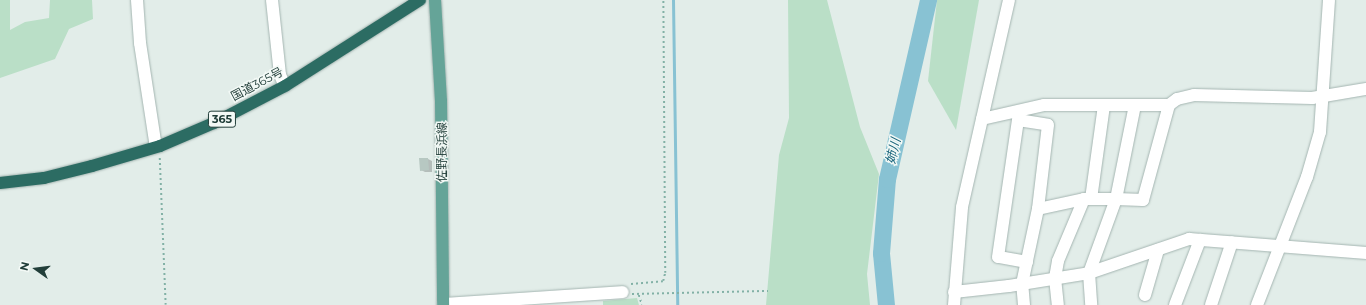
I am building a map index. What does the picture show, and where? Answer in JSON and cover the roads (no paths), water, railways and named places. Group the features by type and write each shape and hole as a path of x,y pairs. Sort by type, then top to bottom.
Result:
{"highway":[{"name":"国道365号","path":"0,183 44,178 158,146 214,123 284,86 420,0"}],"main road":[{"name":"佐野長浜線","path":"435,0 441,101 443,305"}],"street":[{"path":"137,0 140,43 158,146"},
{"path":"272,0 280,75 284,86"},
{"path":"954,305 962,207 1009,0"},
{"path":"1257,305 1308,177 1320,132 1329,0"},
{"path":"982,119 1044,105 1169,105 1177,99 1194,95 1322,96 1366,89"},
{"path":"1058,305 1055,278 1058,261 1088,199 1104,105"},
{"path":"1091,305 1089,273 1116,199 1135,105"},
{"path":"1038,209 1088,199 1143,200 1169,105"},
{"path":"1024,305 1022,284 1027,262 1038,209 1048,125 1018,120 998,257 1027,262"},
{"path":"954,292 1022,284 1089,273 1189,239 1282,245 1366,253"},
{"path":"1175,305 1200,240"},
{"path":"1211,305 1232,242"},
{"path":"1145,295 1158,250"},
{"path":"443,305 623,292"}],"waterway":[{"path":"673,0 677,305"},
{"name":"姉川","path":"886,305 881,253 887,179 928,0"}]}
